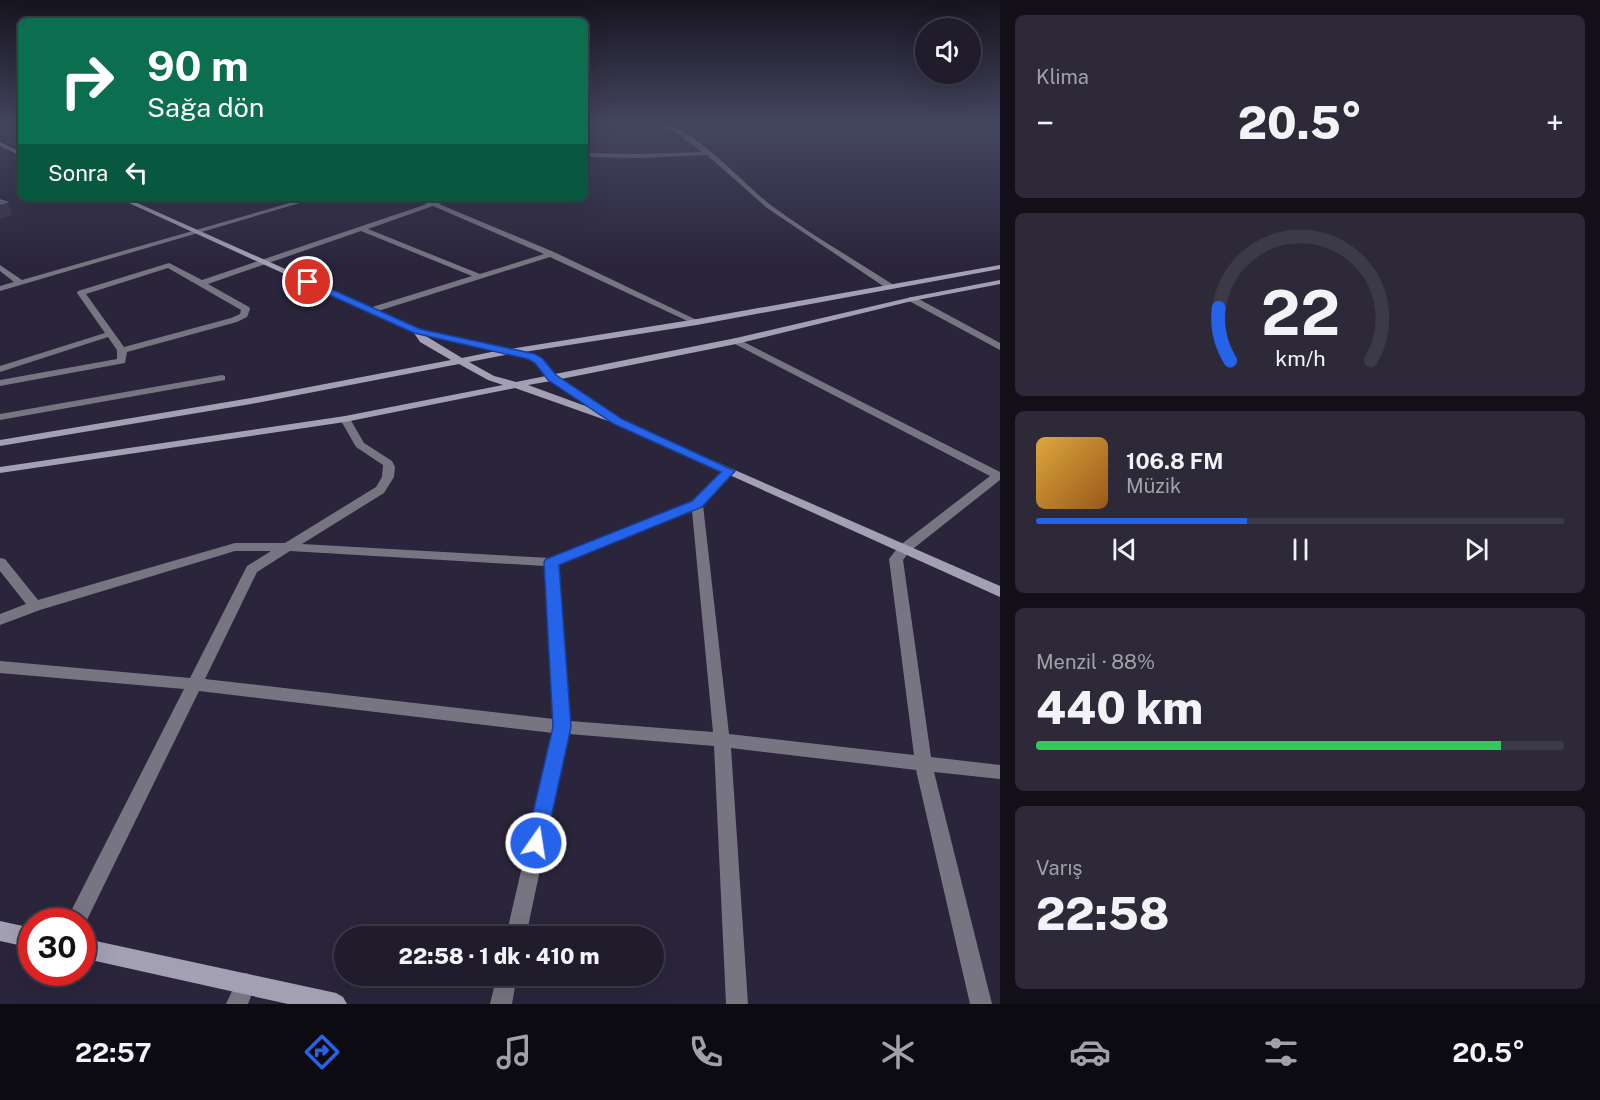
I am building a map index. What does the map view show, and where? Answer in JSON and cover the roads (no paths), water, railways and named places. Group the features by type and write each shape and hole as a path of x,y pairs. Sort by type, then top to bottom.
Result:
{"main road":[{"path":"128,201 417,331 511,351 539,360 552,377 618,422"},
{"path":"0,443 251,401 511,351 697,322 1000,267"},
{"path":"0,470 345,419 736,340 912,298 1000,282"},
{"path":"417,331 423,340 491,378 536,391 618,422 1000,592"},
{"path":"0,931 18,935"},
{"path":"96,951 336,1004"}],"street":[{"path":"727,170 770,207 889,286"},
{"path":"0,289 304,201"},
{"path":"424,201 551,254 697,322"},
{"path":"202,283 442,201"},
{"path":"362,229 478,276"},
{"path":"372,310 551,254"},
{"path":"0,383 122,361 122,350 81,293 169,265 244,307 246,312 234,320 122,350"},
{"path":"0,267 20,284"},
{"path":"912,298 1000,347"},
{"path":"0,369 110,334"},
{"path":"736,340 998,476 904,549 896,559 923,763 981,1004"},
{"path":"0,417 222,378"},
{"path":"82,908 252,569 380,490 387,481 390,471 388,463 360,445 345,419"},
{"path":"0,620 36,606 235,546 551,562 697,504 729,471"},
{"path":"697,504 722,740 737,1004"},
{"path":"0,562 36,606"},
{"path":"518,926 562,727 551,562"},
{"path":"0,667 193,684 562,727 722,740 1000,772"},
{"path":"237,1004 246,983"},
{"path":"501,1004 505,986"}]}
